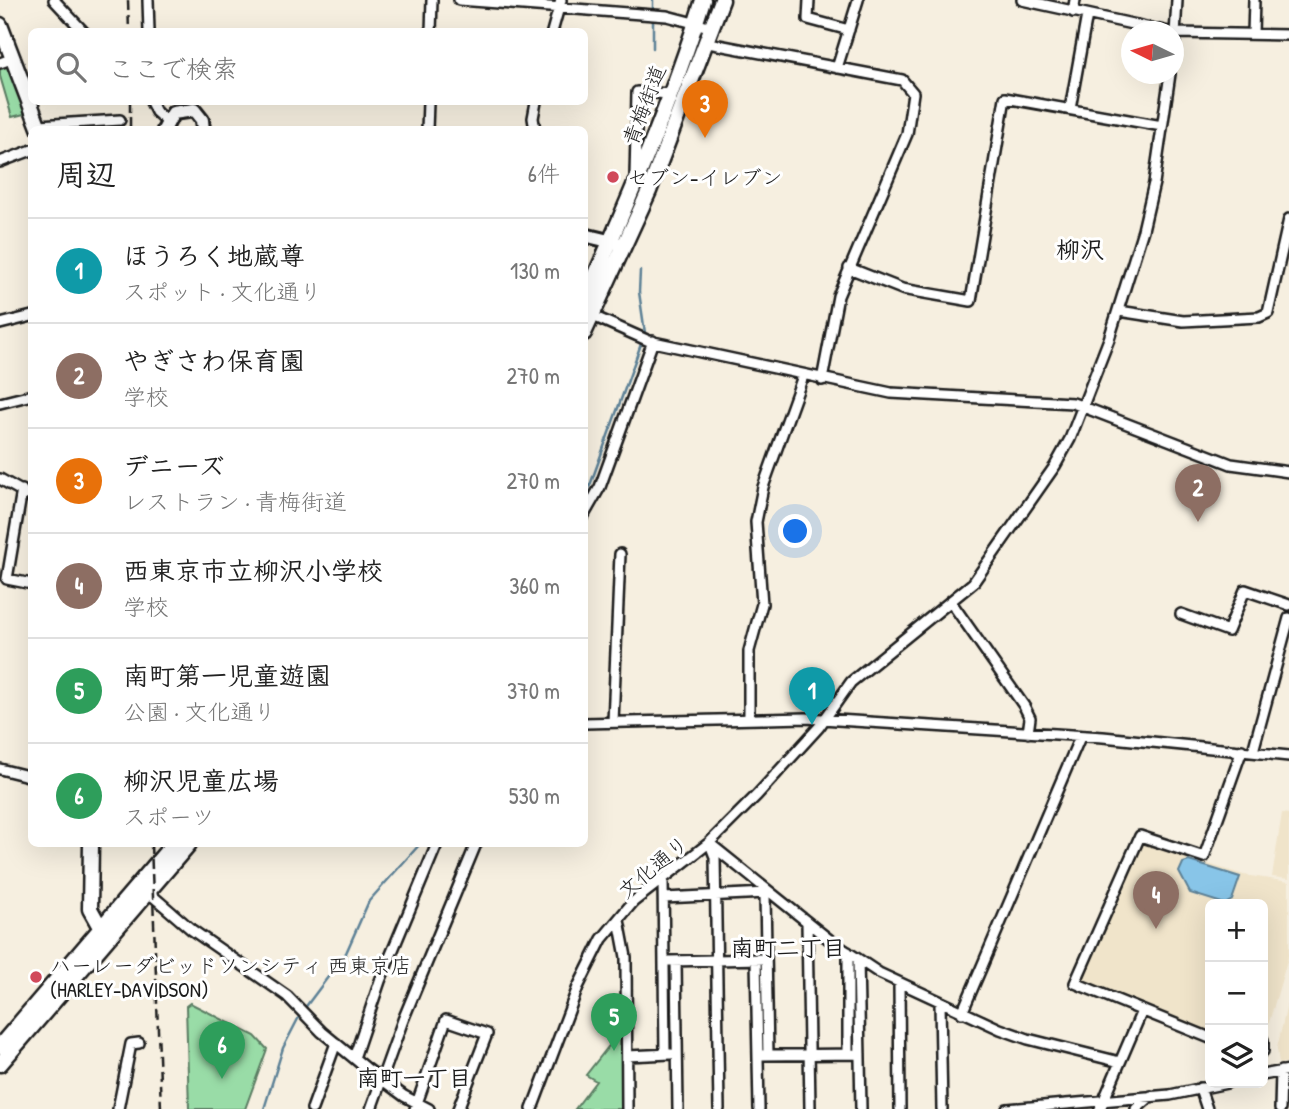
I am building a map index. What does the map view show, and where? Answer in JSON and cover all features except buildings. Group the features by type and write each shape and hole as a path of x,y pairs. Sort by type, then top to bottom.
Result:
{"main road":[{"name":"青梅街道","path":"588,325 665,93 696,23 703,0"},
{"name":"青梅街道","path":"588,294 617,243 708,43 722,0"},
{"path":"0,25 7,61 28,103"},
{"path":"29,105 40,126"},
{"path":"90,847 88,898 90,909 104,933"},
{"path":"0,1064 171,847"},
{"path":"0,1046 104,933 148,892 186,847"}],"street":[{"path":"54,0 80,28"},
{"path":"148,0 149,28"},
{"path":"431,28 432,0"},
{"path":"459,0 560,4 659,16 713,28"},
{"path":"808,0 808,19 849,30"},
{"path":"837,68 858,0"},
{"path":"1022,0 1121,22"},
{"path":"1073,12 1074,0"},
{"path":"1174,21 1177,0"},
{"path":"1253,34 1255,0"},
{"path":"553,28 560,4"},
{"path":"1070,109 1087,15"},
{"path":"1184,33 1289,35"},
{"path":"708,43 902,80 913,93 907,134 884,194 838,296 822,380"},
{"name":"文化通り","path":"532,1109 578,987 602,939 633,902 709,842 825,719 851,682 972,583 1055,466 1083,407 1119,311 1150,205 1168,84"},
{"path":"635,185 637,92 665,93"},
{"path":"849,268 902,289 971,301 1005,98 1162,126"},
{"path":"152,105 165,125 173,113 194,110 202,120 203,126"},
{"path":"427,126 428,105"},
{"path":"534,126 535,105"},
{"path":"51,126 120,120"},
{"path":"0,162 28,152"},
{"path":"1119,311 1182,321 1259,317 1268,313 1289,219"},
{"path":"588,236 617,243"},
{"path":"593,316 651,341 822,380 924,397 1015,398 1083,407 1231,464 1289,472"},
{"path":"0,324 28,317"},
{"path":"588,508 600,487 651,341"},
{"path":"749,718 749,651 761,604 755,522 763,487 803,376"},
{"path":"0,403 28,396"},
{"path":"0,479 28,494"},
{"path":"22,490 7,579 28,583"},
{"path":"613,722 620,554"},
{"path":"1181,614 1228,631 1245,590 1289,605"},
{"path":"951,602 1024,706 1030,718 1028,733"},
{"path":"1253,751 1289,618"},
{"path":"588,723 749,718 825,719 1080,737 1289,756"},
{"path":"962,1013 1080,737"},
{"path":"1205,1036 1075,983 1140,836 1204,857 1242,750"},
{"path":"0,769 28,776"},
{"path":"709,842 767,893 858,959 900,983 962,1013 1028,1039 1120,1062"},
{"path":"709,842 715,857 719,1109"},
{"path":"354,1058 380,981 436,847"},
{"path":"371,1109 408,1009 475,847"},
{"path":"663,879 665,1054"},
{"path":"148,892 192,930 287,996 336,1043 383,1081 416,1106 429,1109"},
{"path":"664,898 767,893"},
{"path":"759,1109 767,893"},
{"path":"619,920 626,957 627,1109"},
{"path":"807,922 810,1109"},
{"path":"848,952 848,1054"},
{"path":"755,959 763,1055"},
{"path":"665,962 766,959"},
{"path":"858,959 861,1109"},
{"path":"676,961 678,1109"},
{"path":"900,983 900,1109"},
{"path":"940,1003 942,1109"},
{"path":"1102,1104 1142,1012"},
{"path":"416,1106 446,1020 487,1034 458,1109"},
{"path":"118,1109 131,1044 139,1043"},
{"path":"312,1109 336,1043"},
{"path":"627,1056 677,1054"},
{"path":"763,1055 860,1054"},
{"path":"1280,1109 1285,1071"},
{"path":"1007,1109 1102,1104 1205,1087"},
{"path":"1200,1088 1207,1109"},
{"path":"1136,1109 1151,1096"}],"shaded area":[{"path":"1282,813 1289,814 1289,879 1272,877"},
{"path":"1140,843 1244,875 1289,882 1289,954 1268,1026 1268,899 1205,899 1205,1032 1080,980"},
{"path":"1289,996 1289,1062 1279,1064 1277,1048"}],"green space":[{"path":"12,59 32,112 12,117 0,76 0,63"},
{"path":"190,1003 255,1036 267,1049 245,1109 189,1109 186,1006"},
{"path":"623,1028 623,1109 575,1109 596,1081 586,1075"}],"water":[{"path":"1189,861 1240,877 1232,899 1209,899 1190,893 1179,872 1183,863"}],"waterway":[{"path":"653,0 653,48"},
{"path":"588,491 645,333 639,292 640,271"},
{"path":"304,1009 346,953 369,901 417,847"},
{"path":"264,1109 283,1048 300,1015"}],"railway":[{"path":"128,0 129,28"},
{"path":"130,105 130,126"},
{"path":"151,847 161,1109"}],"place":[{"name":"デニーズ","path":"705,138"},
{"name":"セブン-イレブン","path":"613,177"},
{"name":"やぎさわ保育園","path":"1198,522"},
{"name":"ほうろく地蔵尊","path":"812,725"},
{"name":"西東京市立柳沢小学校","path":"1156,929"},
{"name":"ハーレーダビッドソンシティ 西東京店 (HARLEY-DAVIDSON)","path":"36,977"},
{"name":"南町第一児童遊園","path":"614,1051"},
{"name":"柳沢児童広場","path":"222,1079"}],"district":[{"name":"柳沢","path":"1080,249"},
{"name":"南町二丁目","path":"788,947"},
{"name":"南町一丁目","path":"414,1077"}]}
